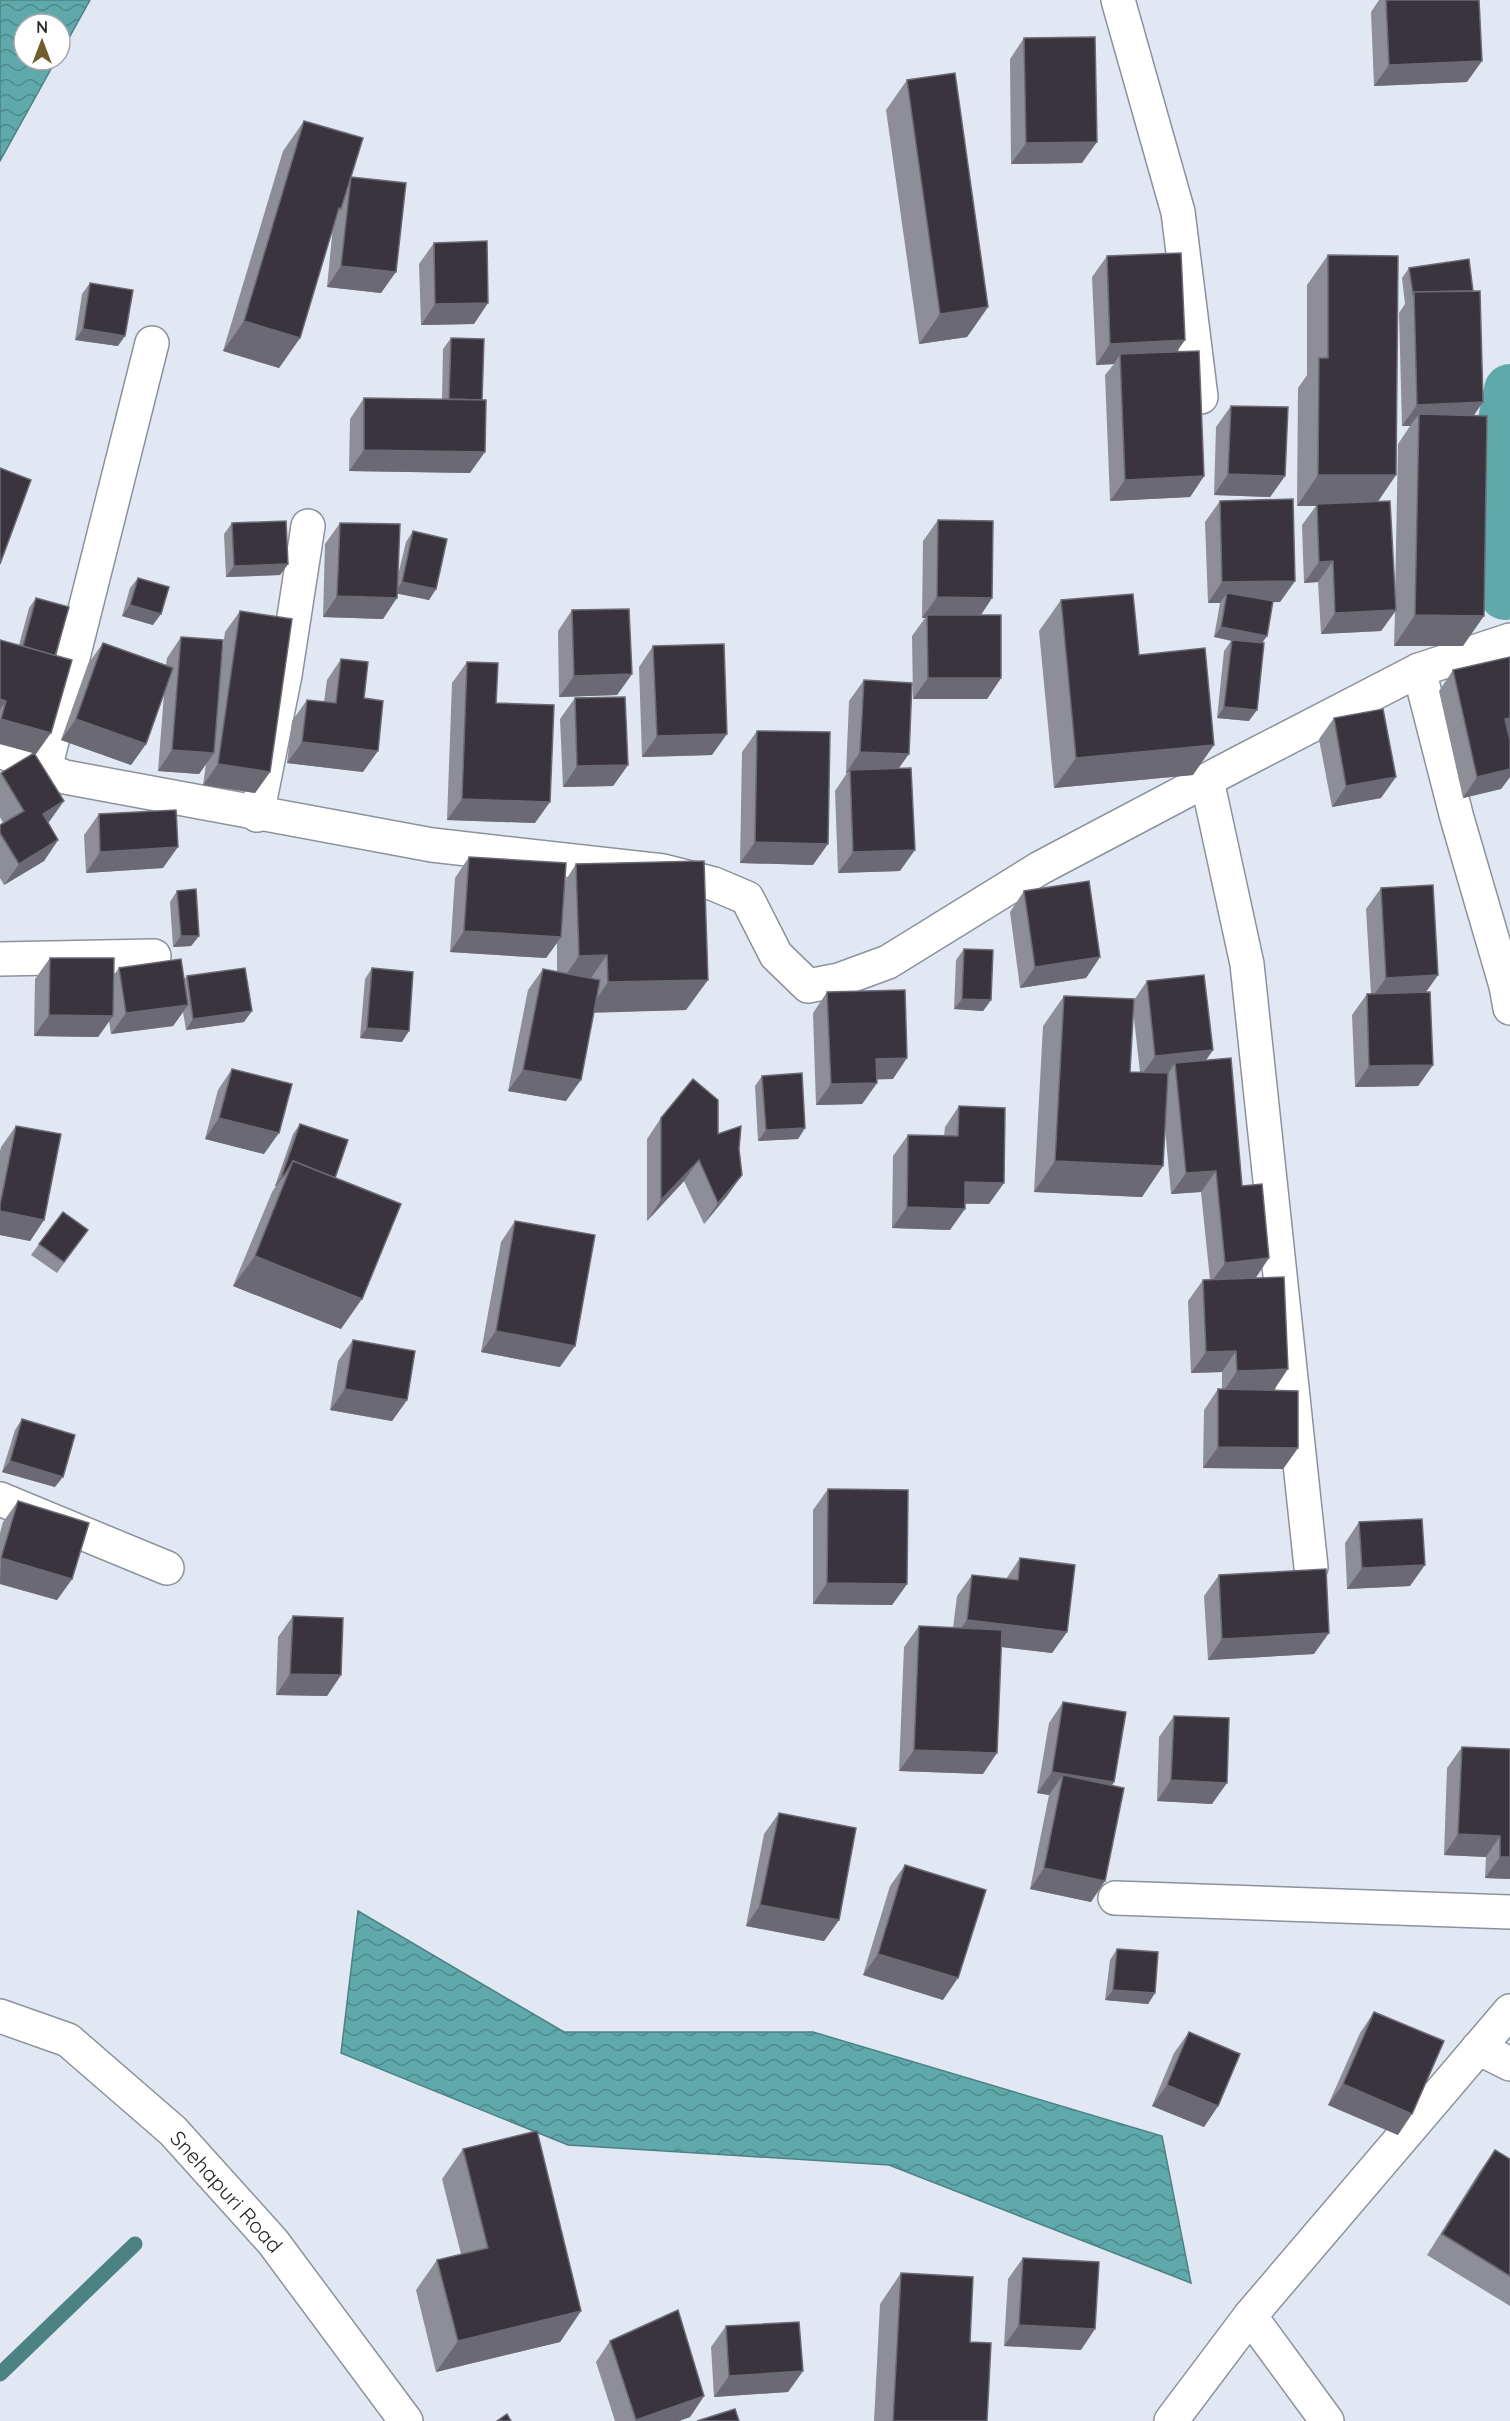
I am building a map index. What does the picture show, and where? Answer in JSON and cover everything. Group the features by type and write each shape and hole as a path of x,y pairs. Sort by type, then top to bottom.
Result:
{"street":[{"path":"1118,0 1178,212 1201,402"},
{"path":"45,769 152,343"},
{"path":"256,815 285,675 308,526"},
{"path":"0,751 65,777 256,815 432,845 663,871 714,884 747,898 776,956 808,986 839,980 888,962 1040,868 1419,670 1510,640"},
{"path":"1419,670 1457,818 1509,993"},
{"path":"1207,780 1247,964 1311,1567"},
{"path":"0,959 154,956"},
{"path":"0,1499 167,1568"},
{"path":"1114,1898 1510,1912"},
{"path":"1178,2412 1250,2316 1510,2011"},
{"name":"Snehapuri Road","path":"0,2016 68,2040 173,2131 273,2242 406,2421"},
{"path":"1478,2048 1510,2064"},
{"path":"1250,2316 1327,2421"}],"water":[{"path":"0,0 90,0 72,32 72,12 12,12 12,72 49,72 0,161"},
{"path":"358,1911 564,2032 813,2032 1162,2136 1191,2283 889,2165 568,2145 341,2053"}],"building":[{"path":"1386,0 1479,0 1482,61 1389,65"},
{"path":"1095,37 1097,142 1026,143 1024,38"},
{"path":"955,73 988,307 940,314 907,80"},
{"path":"304,121 363,138 341,209 339,208 300,338 244,321"},
{"path":"351,177 406,183 396,272 341,266"},
{"path":"487,241 488,303 435,304 434,243"},
{"path":"1181,253 1185,340 1110,344 1107,256"},
{"path":"1328,255 1398,256 1396,475 1318,475 1319,358 1328,358"},
{"path":"1469,259 1473,291 1414,292 1413,294 1409,268"},
{"path":"90,283 133,290 125,336 83,329"},
{"path":"1480,291 1483,402 1417,405 1414,292"},
{"path":"451,338 484,339 482,400 449,399"},
{"path":"1199,351 1204,476 1125,480 1120,354"},
{"path":"364,398 486,400 485,452 364,450"},
{"path":"1231,406 1288,407 1285,476 1228,474"},
{"path":"1419,414 1487,416 1484,616 1415,615"},
{"path":"0,468 31,480 0,564"},
{"path":"1293,499 1295,581 1222,582 1220,501"},
{"path":"1390,501 1396,610 1335,613 1333,561 1319,562 1317,504"},
{"path":"938,520 993,521 992,598 937,597"},
{"path":"286,521 288,564 234,566 232,523"},
{"path":"340,523 400,524 397,598 337,596"},
{"path":"413,531 447,539 436,589 402,582"},
{"path":"138,578 169,587 161,614 130,605"},
{"path":"1227,593 1273,601 1267,636 1221,627"},
{"path":"1133,594 1139,655 1205,648 1214,745 1076,758 1061,600"},
{"path":"36,598 69,607 55,656 23,646"},
{"path":"629,609 632,674 574,676 572,610"},
{"path":"240,611 292,619 270,772 218,764"},
{"path":"927,615 1001,615 1001,678 928,678"},
{"path":"181,637 223,640 214,753 172,750"},
{"path":"0,640 72,660 51,733 1,719 6,701 0,699"},
{"path":"1232,640 1264,643 1257,710 1224,707"},
{"path":"103,643 173,668 146,744 76,719"},
{"path":"724,644 727,734 657,736 653,646"},
{"path":"1510,657 1510,718 1505,719 1510,740 1510,769 1477,777 1453,670"},
{"path":"341,659 368,662 364,698 383,701 378,751 302,742 307,700 336,703"},
{"path":"467,662 498,663 496,703 554,705 550,802 462,799"},
{"path":"864,680 912,683 909,754 860,752"},
{"path":"625,697 628,765 577,766 575,698"},
{"path":"1383,709 1396,777 1346,786 1334,718"},
{"path":"757,731 830,732 828,844 755,842"},
{"path":"34,753 64,801 43,814 58,840 19,864 0,833 0,825 24,811 1,773"},
{"path":"911,768 915,850 853,852 850,770"},
{"path":"176,810 178,847 100,852 99,814"},
{"path":"469,857 566,863 561,937 464,931"},
{"path":"704,861 708,980 608,982 607,955 579,956 576,864"},
{"path":"1089,881 1100,957 1035,967 1024,891"},
{"path":"1433,885 1438,975 1386,978 1381,888"},
{"path":"196,889 199,936 181,936 177,891"},
{"path":"964,949 993,950 991,1000 962,999"},
{"path":"50,958 114,958 113,1016 49,1015"},
{"path":"181,959 188,1005 126,1013 119,968"},
{"path":"245,968 252,1011 193,1019 187,976"},
{"path":"372,968 413,972 409,1031 367,1028"},
{"path":"543,969 600,980 581,1080 523,1070"},
{"path":"1204,975 1213,1050 1155,1056 1147,981"},
{"path":"905,990 907,1058 876,1059 877,1083 831,1084 827,992"},
{"path":"1430,992 1433,1065 1369,1066 1367,994"},
{"path":"1064,996 1134,999 1130,1072 1168,1073 1163,1166 1055,1161"},
{"path":"1231,1058 1242,1186 1262,1184 1269,1258 1225,1263 1216,1171 1186,1173 1175,1063"},
{"path":"232,1069 292,1084 279,1133 219,1118"},
{"path":"802,1073 805,1128 766,1130 762,1076"},
{"path":"693,1079 718,1100 718,1134 741,1126 739,1149 742,1175 718,1203 699,1160 661,1200 661,1118"},
{"path":"959,1106 1005,1108 1004,1183 965,1182 965,1209 907,1207 908,1135 958,1136"},
{"path":"300,1124 348,1140 335,1178 293,1161 284,1176 282,1175"},
{"path":"16,1126 61,1134 44,1220 0,1211"},
{"path":"293,1161 401,1204 362,1299 255,1256"},
{"path":"63,1212 88,1230 64,1262 39,1244"},
{"path":"515,1221 595,1235 575,1346 496,1331"},
{"path":"1284,1277 1288,1369 1237,1371 1236,1351 1206,1352 1203,1280"},
{"path":"353,1340 415,1351 407,1400 345,1389"},
{"path":"1218,1389 1298,1391 1298,1448 1218,1447"},
{"path":"22,1419 75,1435 63,1477 10,1461"},
{"path":"828,1489 908,1490 907,1584 827,1583"},
{"path":"18,1501 89,1523 72,1579 1,1558"},
{"path":"1422,1519 1425,1565 1362,1568 1359,1522"},
{"path":"1020,1558 1075,1565 1067,1632 967,1620 972,1575 1018,1580"},
{"path":"1326,1569 1329,1633 1222,1639 1219,1575"},
{"path":"293,1616 343,1618 341,1675 290,1674"},
{"path":"919,1626 1002,1630 997,1753 914,1750"},
{"path":"1063,1702 1126,1712 1114,1782 1052,1772"},
{"path":"1174,1716 1229,1718 1227,1783 1171,1780"},
{"path":"1462,1747 1510,1749 1510,1857 1500,1857 1500,1836 1458,1834"},
{"path":"1063,1775 1124,1788 1105,1881 1044,1868"},
{"path":"779,1813 856,1828 839,1920 760,1905"},
{"path":"905,1865 986,1890 958,1978 878,1954"},
{"path":"1117,1949 1158,1952 1155,1993 1113,1990"},
{"path":"1374,2012 1444,2041 1412,2114 1343,2084"},
{"path":"1189,2032 1240,2054 1218,2106 1167,2085"},
{"path":"537,2131 581,2311 458,2341 437,2260 488,2248 463,2149"},
{"path":"1495,2150 1510,2159 1510,2276 1442,2234"},
{"path":"1023,2258 1099,2262 1095,2329 1019,2325"},
{"path":"901,2273 973,2277 970,2342 991,2343 987,2421 893,2421"},
{"path":"678,2310 704,2396 636,2420 610,2341"},
{"path":"799,2322 803,2371 729,2376 726,2326"},
{"path":"735,2409 739,2421 697,2421"},
{"path":"507,2414 511,2421 497,2421"}],"waterway":[{"path":"1505,594 1500,440 1510,390"},
{"path":"0,2374 135,2244"}]}
